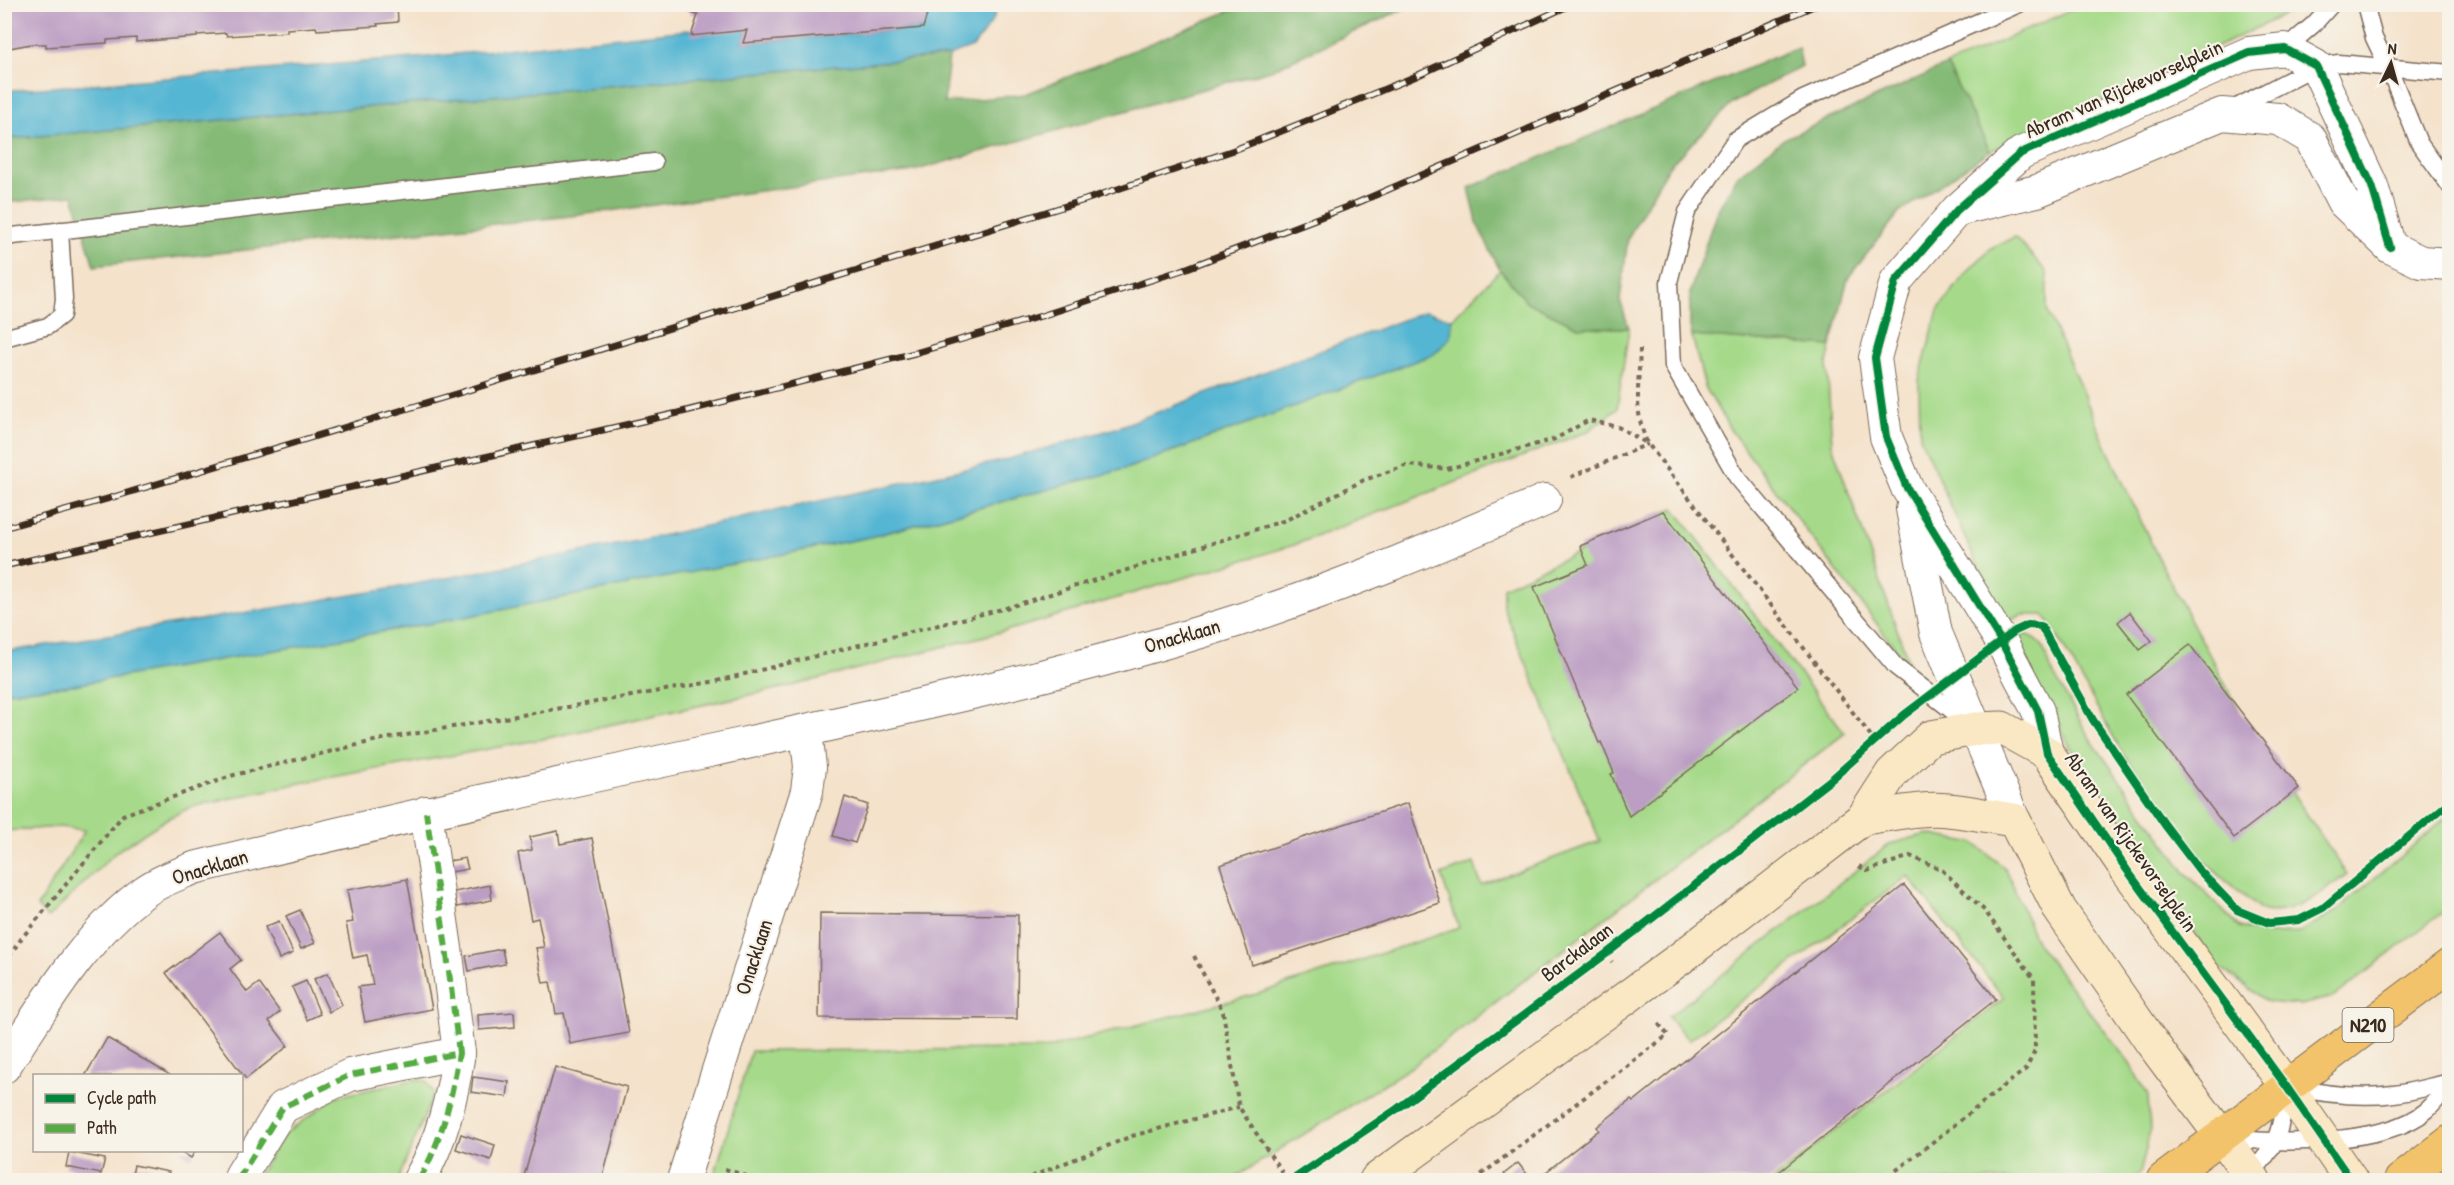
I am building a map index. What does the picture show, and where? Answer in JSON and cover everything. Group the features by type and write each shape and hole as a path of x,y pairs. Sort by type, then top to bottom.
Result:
{"highway":[{"name":"N210","path":"2163,1180 2450,965"},
{"path":"2401,1180 2450,1142"}],"street":[{"name":"Abram van Rijckevorselplein","path":"2250,1179 2060,910 2014,820 1936,633 1907,488 1887,437 1875,358 1896,281 1957,210 2021,153 2249,53 2285,49"},
{"path":"2285,49 2316,66 2372,186 2390,247"},
{"path":"1957,210 2037,191 2222,114 2278,119 2310,138 2343,202 2390,247 2421,262 2450,264"},
{"name":"Abram van Rijckevorselplein","path":"1907,488 2001,641 2038,711 2047,753 2140,888 2286,1086 2351,1180"},
{"name":"Onacklaan","path":"4,1067 68,971 117,915 145,891 166,879 194,868 426,812 806,730 1019,681 1236,620 1362,576 1545,500"},
{"path":"1376,1180 1634,991 1863,818 1892,773 1931,737 1976,729 2002,728 2047,753"},
{"name":"Onacklaan","path":"683,1180 807,791 810,767 806,730"},
{"path":"1863,818 1918,810 1947,810 2014,820"},
{"path":"419,1180 431,1160 452,1100 459,1053 426,812"},
{"path":"240,1180 284,1107 350,1075 459,1053"}],"lane":[{"path":"1976,729 1896,668 1737,477 1673,366 1668,282 1687,212 1735,140 1803,99 2019,4"},
{"path":"2285,49 2314,24 2332,4"},
{"path":"2365,4 2374,38 2389,69 2418,143 2450,186"},
{"path":"2222,114 2316,66 2339,63 2450,73"},
{"path":"4,237 654,162"},
{"path":"4,338 48,326 62,315 64,299 60,230"},
{"path":"2250,1179 2276,1142 2283,1115 2286,1086 2320,1093 2356,1096 2396,1094 2450,1083"},
{"path":"2221,1137 2276,1142 2323,1140 2383,1130 2426,1112 2450,1083"}],"path":[{"path":"4,964 21,939 123,815 234,775 378,740 717,681 1006,608 1286,520 1364,480 1408,465 1447,469 1555,439 1589,420 1618,427 1648,444 1554,484 1545,500"},
{"path":"1866,748 1882,734"},
{"path":"1824,848 1867,871 1910,856 1941,869 1985,910 2034,979 2035,1051 2026,1069 1884,1180"},
{"path":"1474,1180 1668,1035 1606,954"},
{"path":"1194,956 1223,1012 1239,1107 1287,1180"},
{"path":"1023,1180 1132,1136 1239,1107"}],"green space":[{"path":"1244,5 1412,5 1271,70 913,171 571,216 94,266 73,195 5,203 4,139 949,56 944,103 1026,94"},
{"path":"2082,5 2300,5 2296,9 2147,81 1990,151 1947,65"},
{"path":"1798,47 1802,66 1733,103 1668,167 1628,238 1620,300 1629,328 1578,327 1527,302 1500,270 1478,226 1469,188"},
{"path":"1947,65 1990,151 1899,213 1848,278 1831,346 1692,336 1690,292 1716,213 1737,176 1784,139"},
{"path":"2015,237 2047,272 2047,310 2105,444 2163,568 2247,725 2347,874 2317,896 2295,907 2283,911 2260,910 2201,859 2123,754 2044,615 2021,615 2004,625 1920,437 1919,380 1938,310 1966,273 1991,248"},
{"path":"1500,270 1527,302 1578,327 1629,328 1617,409 1588,431 1294,545 1020,627 791,686 543,739 305,782 191,807 165,820 117,851 48,918 37,907 85,830 60,827 5,831 5,692 73,685 439,622 870,537 1128,468 1434,354 1451,337 1452,319"},
{"path":"1692,336 1831,346 1827,363 1832,445 1911,669 1731,431 1705,387"},
{"path":"1674,508 1845,733 1413,1066 1231,1180 713,1180 751,1051 1045,1049 1257,994 1459,928 1441,875 1474,863 1481,885 1600,841 1503,607 1503,587"},
{"path":"2016,635 2028,635 2042,645 2052,671 2089,737 2186,873 2239,927 2269,934 2299,933 2336,911 2449,815 2449,907 2334,997 2300,1005 2267,1002 2218,966 2144,861 2069,745 2032,675"},
{"path":"1927,834 1974,843 2006,869 2036,942 2130,1064 2148,1096 2150,1132 2140,1174 2132,1180 1773,1180 2004,998 1908,876 1689,1040 1668,1017 1890,844"},
{"path":"417,1079 426,1081 434,1093 398,1180 255,1180 284,1135 335,1097"}],"water":[{"path":"930,5 998,5 993,20 973,47 949,56 5,139 4,91 427,57 708,28 754,9 743,43 922,28"},
{"path":"1426,311 1452,319 1451,337 1434,354 1128,468 870,537 439,622 73,685 5,692 5,652 395,588 642,540 1001,461 1113,429"}],"building":[{"path":"4,4 397,4 398,22 377,24 378,26 317,30 316,27 287,29 287,32 227,36 226,33 136,42 136,38 107,40 107,43 46,47 46,44 31,44 4,49"},
{"path":"693,4 930,4 923,28 743,43 747,30 691,36 698,15 690,13"},
{"path":"1663,511 1798,687 1629,816 1611,774 1614,773 1601,742 1599,743 1534,587 1588,565 1580,546"},
{"path":"2130,612 2152,641 2140,650 2118,622"},
{"path":"2190,645 2299,788 2234,838 2126,695"},
{"path":"845,797 868,805 855,843 833,836"},
{"path":"1408,803 1440,903 1252,965 1220,865"},
{"path":"558,831 560,844 592,838 629,1033 570,1044 564,1013 556,1014 550,982 543,983 536,948 544,947 538,918 531,920 518,853 532,850 530,837"},
{"path":"465,858 468,869 451,872 449,861"},
{"path":"407,879 432,1009 365,1022 358,987 373,985 367,955 353,958 346,923 353,922 347,890"},
{"path":"490,885 492,900 457,907 454,892"},
{"path":"1904,885 1996,999 1769,1180 1536,1180 1599,1130 1597,1127 1613,1114 1631,1100 1633,1102"},
{"path":"300,910 315,943 301,949 286,916"},
{"path":"820,913 1018,915 1017,1019 819,1018"},
{"path":"279,921 293,953 279,959 265,927"},
{"path":"220,932 241,960 230,969 247,992 259,983 280,1012 269,1021 288,1046 246,1079 166,973"},
{"path":"502,949 505,964 469,971 466,956"},
{"path":"328,973 342,1005 329,1012 314,979"},
{"path":"306,981 320,1014 307,1020 292,987"},
{"path":"514,1012 515,1027 479,1030 478,1015"},
{"path":"107,1038 168,1074 86,1074"},
{"path":"555,1067 627,1087 602,1180 523,1180"},
{"path":"473,1077 509,1082 507,1097 471,1092"},
{"path":"461,1134 495,1145 491,1160 456,1149"},
{"path":"69,1152 105,1159 101,1174 66,1167"},
{"path":"182,1152 195,1152 191,1158"},
{"path":"1518,1163 1527,1174 1519,1180 1510,1180 1504,1174"},
{"path":"134,1165 169,1172 167,1180 131,1180"}],"railway":[{"path":"4,528 459,393 1085,200 1234,150 1324,114 1414,77 1572,4"},
{"path":"4,566 678,413 915,353 1041,316 1182,270 1357,203 1818,4"}],"marked path":[{"path":"240,1180 283,1107 350,1075 459,1053 426,812"},
{"path":"419,1180 440,1134 459,1053"}],"cycle path":[{"path":"2351,1180 2286,1086 2127,870 2047,753 2038,711 2001,641 1907,488 1886,437 1875,358 1896,281 1957,210 2021,153 2249,53 2285,49 2316,66 2372,186 2390,247"},
{"name":"Barckalaan","path":"1292,1180 1397,1109 1606,954 1833,778 1904,715 2015,631 2028,625 2041,626 2093,720 2165,825 2200,871 2237,910 2269,923 2299,920 2323,908 2450,802"}]}
